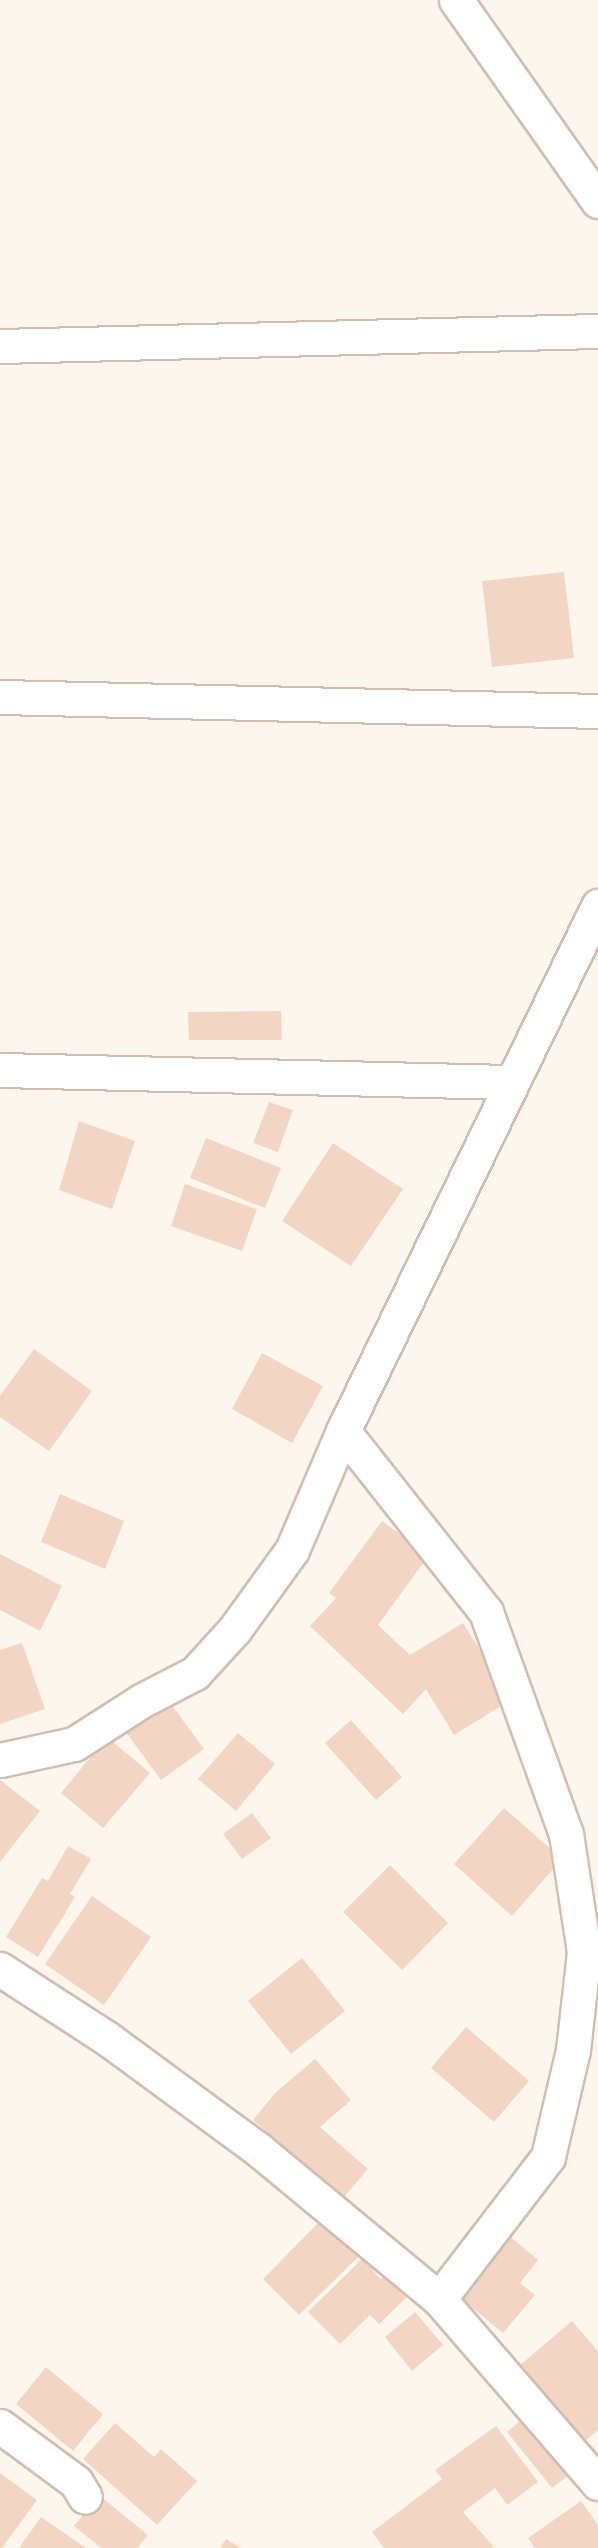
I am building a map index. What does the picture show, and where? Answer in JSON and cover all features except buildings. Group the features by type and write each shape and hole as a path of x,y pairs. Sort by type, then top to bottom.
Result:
{"street":[{"path":"456,0 598,201"},
{"path":"0,346 598,331"},
{"path":"0,697 598,711"},
{"path":"0,1760 74,1744 141,1701 195,1673 235,1629 292,1550 343,1431 598,906"},
{"path":"0,1070 511,1082"},
{"path":"343,1431 486,1611 566,1834 584,1952 573,2050 548,2157 439,2299"},
{"path":"0,1969 108,2039 259,2150 439,2299 598,2483"},
{"path":"0,2426 76,2482 85,2498"}]}
